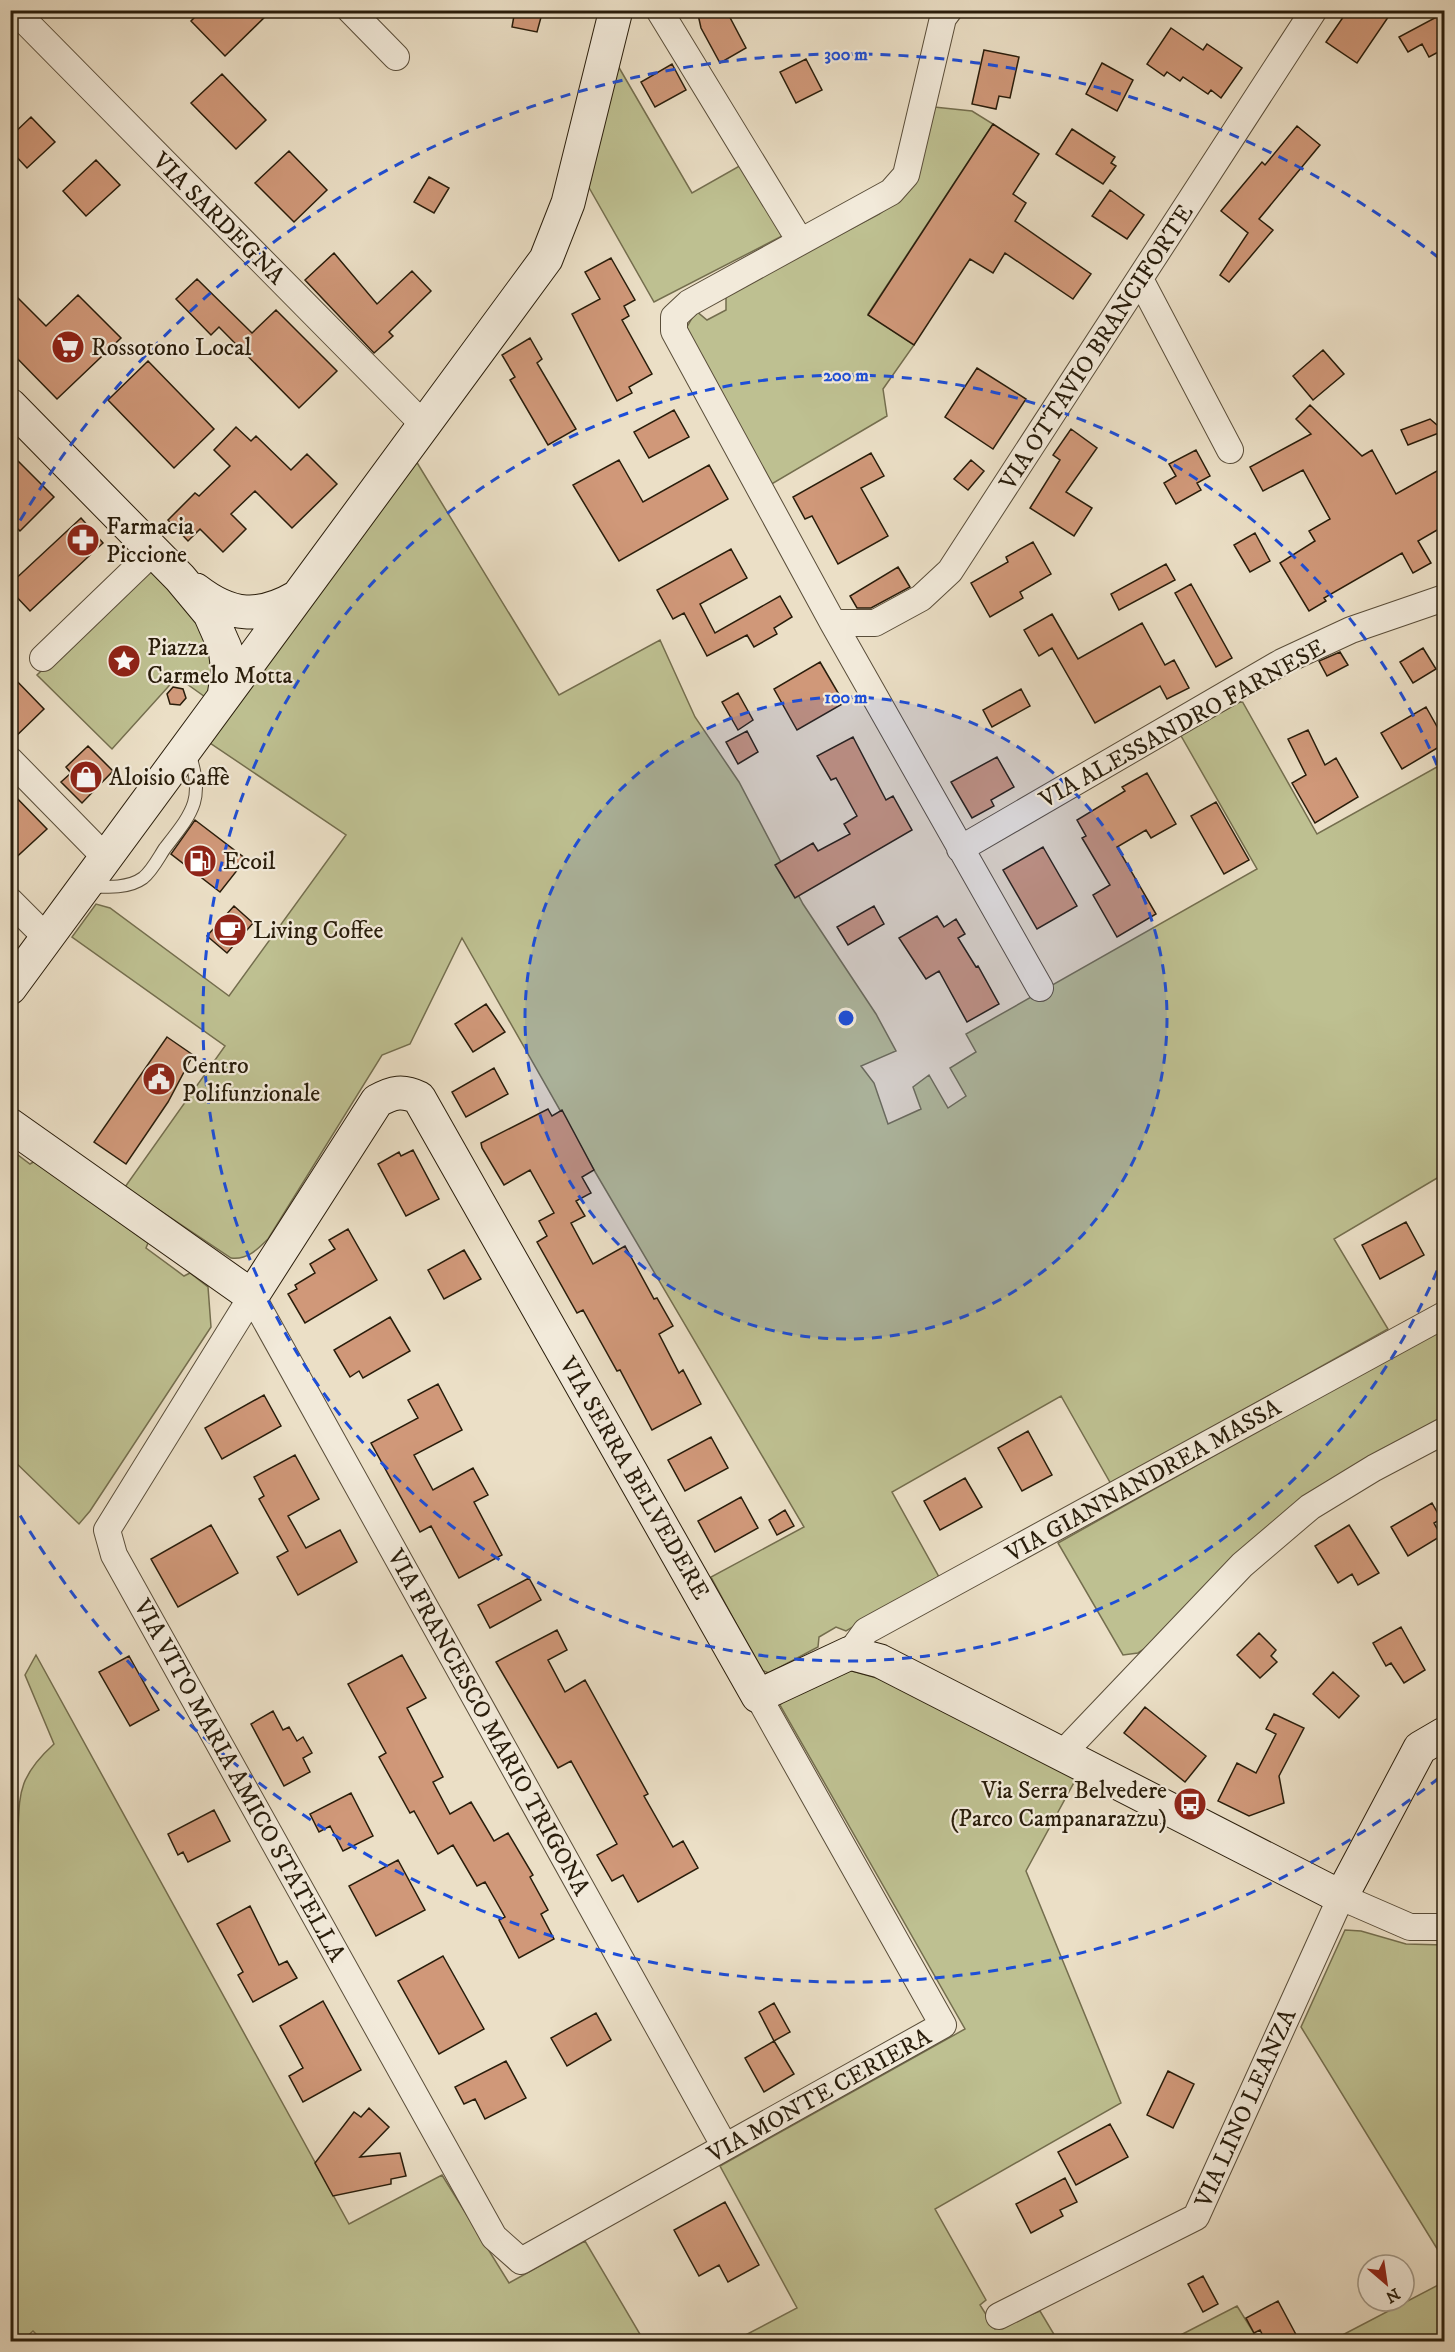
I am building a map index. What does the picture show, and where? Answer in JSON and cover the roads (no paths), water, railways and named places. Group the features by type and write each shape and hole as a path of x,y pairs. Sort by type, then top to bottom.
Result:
{"street":[{"name":"VIA SARDEGNA","path":"14,10 424,425"},
{"path":"350,10 396,57"},
{"path":"10,988 533,277 557,235 568,203 616,10"},
{"path":"659,10 800,241"},
{"path":"949,10 943,18 906,175 891,192 689,303 674,317 674,331 833,623 1040,988"},
{"name":"VIA OTTAVIO BRANCIFORTE","path":"833,623 875,622 921,598 950,571 1314,10"},
{"path":"1140,279 1230,450"},
{"path":"10,405 221,619 244,627 258,650"},
{"path":"43,658 153,552"},
{"path":"221,619 279,607 297,597"},
{"name":"VIA ALESSANDRO FARNESE","path":"960,849 1282,662 1351,630 1444,598"},
{"path":"221,619 228,672 224,696"},
{"path":"10,760 106,858"},
{"path":"10,901 47,938"},
{"name":"VIA SERRA BELVEDERE","path":"252,1296 377,1101 391,1093 407,1092 419,1098 759,1696"},
{"path":"10,1125 252,1296"},
{"name":"VIA FRANCESCO MARIO TRIGONA","path":"252,1296 725,2147"},
{"name":"VIA VITO MARIA AMICO STATELLA","path":"252,1296 107,1530 114,1555 494,2237 521,2261"},
{"name":"VIA GIANNANDREA MASSA","path":"850,1653 866,1631 1444,1315"},
{"path":"1061,1755 1242,1565 1310,1507 1374,1468 1444,1431"},
{"path":"759,1696 850,1653 879,1661 1341,1897 1410,1927 1444,1927"},
{"name":"VIA MONTE CERIERA","path":"521,2261 943,2025 759,1696"},
{"path":"1341,1897 1420,1748 1444,1734"},
{"name":"VIA LINO LEANZA","path":"999,2316 1196,2217 1341,1897"}],"lane":[{"path":"85,885 116,888 143,878 189,817 197,795 197,775 187,747"}],"place":[{"name":"Rossotono Local","path":"68,347"},
{"name":"Farmacia Piccione","path":"83,540"},
{"name":"Piazza Carmelo Motta","path":"124,661"},
{"name":"Aloisio Caffè","path":"86,777"},
{"name":"Ecoil","path":"200,861"},
{"name":"Living Coffee","path":"230,930"},
{"name":"Centro Polifunzionale","path":"159,1079"},
{"name":"Via Serra Belvedere (Parco Campanarazzu)","path":"1190,1804"}]}
